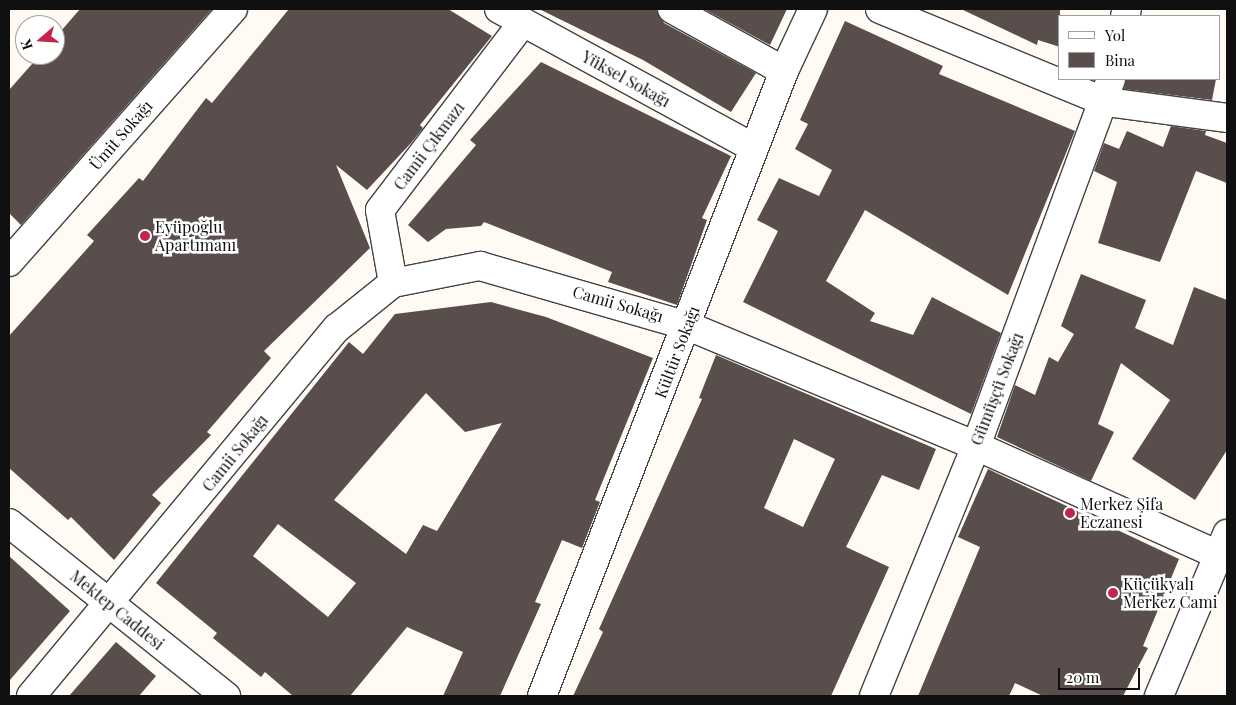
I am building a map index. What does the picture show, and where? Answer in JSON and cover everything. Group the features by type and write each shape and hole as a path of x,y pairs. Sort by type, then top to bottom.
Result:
{"street":[{"name":"Ümit Sokağı","path":"9,262 233,9"},
{"name":"Yüksel Sokağı","path":"499,9 754,148"},
{"path":"672,9 784,72"},
{"name":"Kültür Sokağı","path":"542,696 688,326 754,148 784,72 813,9"},
{"path":"880,9 1058,73"},
{"name":"Camii Çıkmazı","path":"393,283 380,210 523,22"},
{"path":"1078,80 1109,91 1227,118"},
{"name":"Gümüşçü Sokağı","path":"874,696 976,446 1109,91"},
{"name":"Camii Sokağı","path":"31,696 110,605 337,328 393,283 480,266 688,326 1224,549"},
{"name":"Mektep Caddesi","path":"9,523 226,696"},
{"path":"1159,696 1224,549"}],"building":[{"path":"80,9 212,9 21,225 9,213 9,90 31,65 65,65 65,26"},
{"path":"289,9 448,9 492,36 420,125 423,128 411,143 367,190 336,165 370,248 264,351 271,358 207,432 211,435 152,495 161,503 114,560 71,517 68,520 9,468 9,336 94,241 87,235 139,178 143,181 206,98 212,103"},
{"path":"539,9 656,9 664,23 756,73 731,112 643,60"},
{"path":"704,9 787,9 770,45"},
{"path":"961,9 1060,9 1060,15 1058,15 1058,46 1038,40 1037,45"},
{"path":"845,21 943,66 939,74 1075,131 1008,295 865,210 826,281 875,313 870,321 913,335 932,297 1001,333 971,414 743,302 778,231 757,220 779,178 819,196 832,170 795,149 808,124 800,120"},
{"path":"541,62 731,156 702,218 707,220 677,305 608,282 612,272 484,222 481,226 446,229 428,242 408,225 476,145 470,140"},
{"path":"1126,80 1216,80 1212,100 1124,89"},
{"path":"1171,126 1206,131 1205,135 1227,143 1227,183 1196,171 1160,262 1098,243 1117,182 1094,171 1104,143 1119,149 1127,131 1163,147"},
{"path":"1081,274 1146,300 1135,328 1173,345 1194,287 1227,300 1227,450 1195,500 1132,459 1170,400 1121,363 1098,424 1114,432 1091,481 997,437 1015,385 1035,395 1049,357 1058,362 1074,334 1061,326"},
{"path":"491,302 546,317 653,358 595,500 600,502 582,548 562,540 535,602 541,604 500,696 443,696 463,652 407,627 350,696 293,696 265,672 261,677 213,638 217,633 156,583 349,342 363,354 395,314","holes":["426,393 465,432 502,423 437,531 423,525 406,554 334,500","278,524 356,583 328,617 253,556"]},
{"path":"716,355 936,449 919,490 882,475 846,547 889,567 831,696 573,696 603,632 599,629 702,399 699,398","holes":["794,439 835,459 803,527 764,508"]},
{"path":"988,469 1179,559 1143,646 1148,648 1123,696 1043,696 1015,683 1009,696 918,696 980,547 958,537"},
{"path":"9,556 70,611 9,681"},
{"path":"116,642 156,676 139,696 69,696"}],"place":[{"name":"Eyüpoğlu Apartımanı","path":"145,236"},
{"name":"Merkez Şifa Eczanesi","path":"1070,513"},
{"name":"Küçükyalı Merkez Cami","path":"1113,593"}]}
